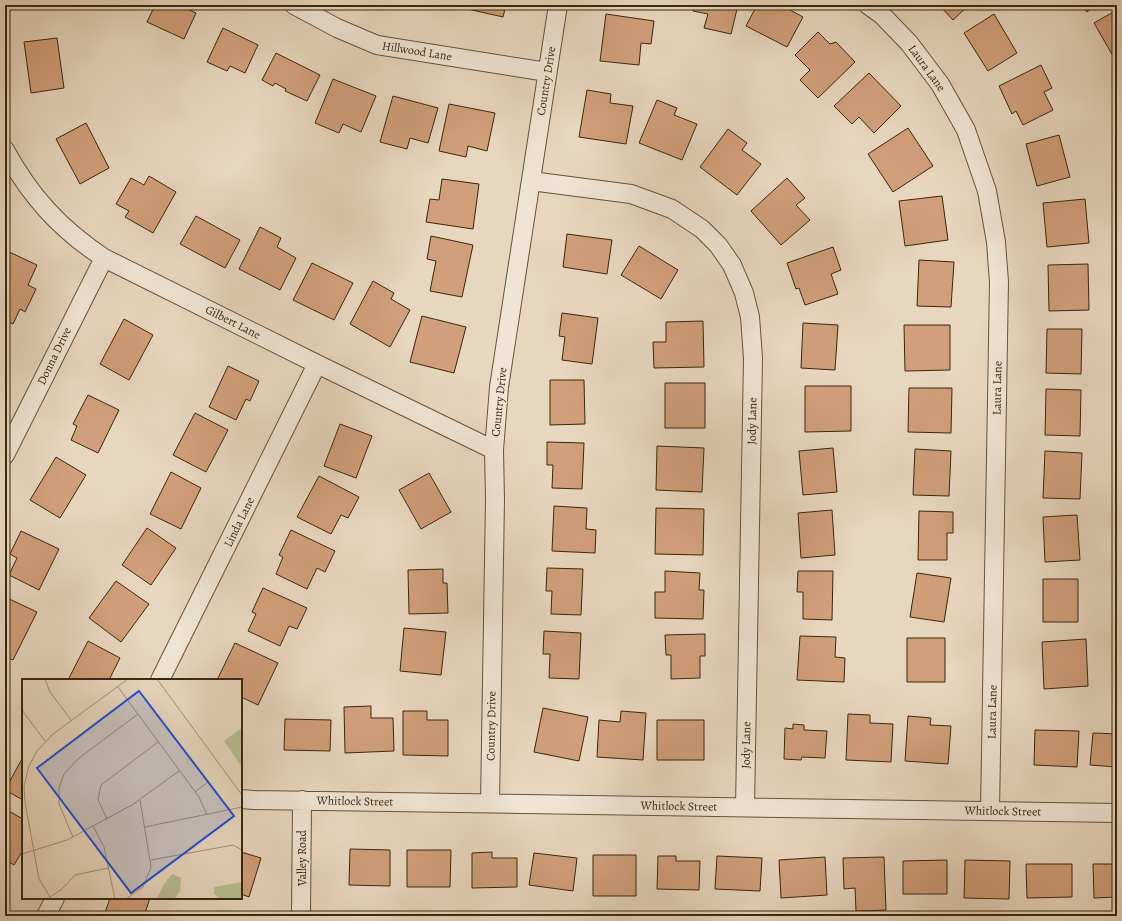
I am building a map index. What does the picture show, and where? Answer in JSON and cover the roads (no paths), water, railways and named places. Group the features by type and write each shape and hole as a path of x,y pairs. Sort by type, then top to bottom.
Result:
{"street":[{"name":"Hillwood Lane","path":"294,5 337,28 377,45 547,72"},
{"name":"Country Drive","path":"490,803 495,500 494,450 499,387 558,5"},
{"name":"Laura Lane","path":"868,5 882,15 913,49 940,84 966,130 987,191 996,242 999,282 990,811"},
{"name":"Gilbert Lane","path":"5,150 19,175 40,203 84,245 104,258 494,450"},
{"name":"Jody Lane","path":"531,181 631,194 672,208 702,228 718,245 732,266 744,293 750,317 753,358 745,807"},
{"name":"Donna Drive","path":"5,455 104,258"},
{"name":"Linda Lane","path":"160,679 317,364"},
{"name":"Whitlock Street","path":"242,798 1117,813"},
{"name":"Valley Road","path":"301,916 302,800"},
{"path":"46,916 54,899"}]}
